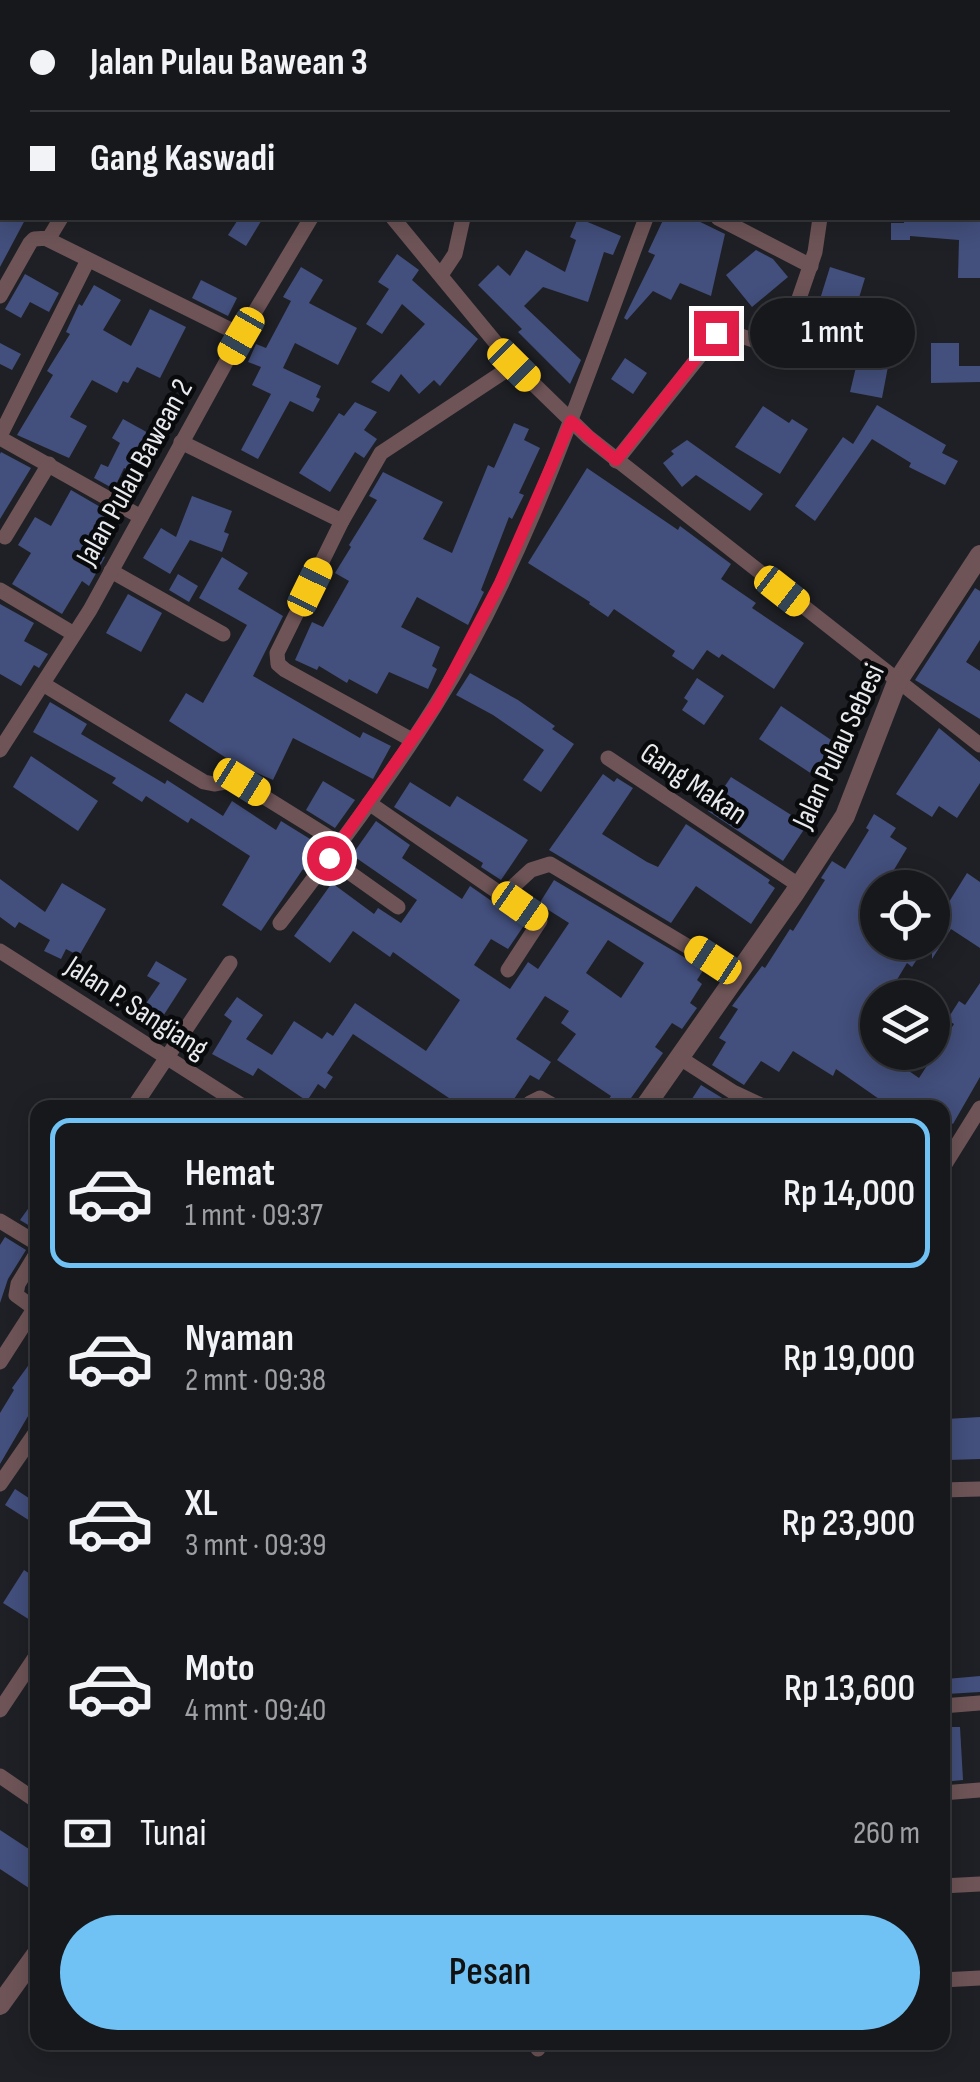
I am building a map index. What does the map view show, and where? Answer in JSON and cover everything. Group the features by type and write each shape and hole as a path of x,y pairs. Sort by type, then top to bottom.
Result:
{"street":[{"path":"532,0 578,0"},
{"path":"47,239 60,220"},
{"name":"Jalan Pulau Bawean 2","path":"0,749 74,634 311,220"},
{"path":"394,220 514,365 571,421 980,745"},
{"path":"441,275 455,254 463,220"},
{"path":"280,922 340,844 436,705 500,583 571,421 645,220"},
{"path":"725,220 810,266"},
{"path":"616,460 721,328 773,347 784,345 810,266 820,220"},
{"path":"0,296 30,243 47,239 241,336"},
{"path":"87,262 0,437 141,516"},
{"path":"412,740 285,670 277,653 380,454 514,365"},
{"path":"182,442 342,521"},
{"path":"5,537 49,464"},
{"name":"Jalan Pulau Sebesi","path":"650,1100 800,886 854,797 897,682 980,554"},
{"path":"111,571 223,634"},
{"path":"0,590 74,634"},
{"path":"43,684 204,782 236,780 340,844"},
{"name":"Gang Makan","path":"608,758 800,886"},
{"path":"369,803 540,920 508,970"},
{"path":"329,858 398,907"},
{"path":"504,895 531,870 550,864 737,976"},
{"name":"Jalan P. Sangiang","path":"0,951 233,1100"},
{"path":"138,1100 230,962"},
{"path":"680,1058 750,1100"},
{"path":"950,1157 980,1108"},
{"path":"0,1221 30,1239"},
{"path":"30,1265 16,1295 30,1306"},
{"path":"0,1362 30,1319"},
{"path":"0,1484 30,1441"},
{"path":"950,1490 980,1489"},
{"path":"0,1710 30,1664"},
{"path":"950,1705 980,1703"},
{"path":"0,1776 30,1797"},
{"path":"950,1792 980,1790"},
{"path":"950,1886 980,1884"},
{"path":"0,2005 30,1963"},
{"path":"950,1980 980,1978"}],"building":[{"path":"0,220 25,220 0,267"},
{"path":"238,220 262,220 246,246 228,235"},
{"path":"577,220 621,236 613,255 604,252 588,302 543,287 524,306 581,360 570,384 478,285 498,265 510,276 526,250 565,272 576,240 570,237"},
{"path":"663,220 696,220 725,234 711,296 680,283 671,300 653,291 627,320 624,318 655,255 648,252"},
{"path":"980,220 980,278 958,278 959,240 910,236 910,240 891,240 891,223"},
{"path":"756,250 773,259 788,277 752,307 726,275"},
{"path":"397,254 419,270 412,280 478,339 440,386 434,380 419,394 401,374 389,392 371,382 425,324 402,304 382,334 366,324 389,289 378,282"},
{"path":"301,267 323,280 309,303 357,328 338,365 295,343 283,368 321,386 316,397 320,399 313,412 290,401 258,459 241,450 271,394 252,385 261,367 248,362 256,344 266,348 291,301 283,297"},
{"path":"830,267 865,278 852,321 906,335 900,358 890,356 882,398 850,392 856,367 826,358 833,334 804,326 808,309 816,312"},
{"path":"25,274 59,293 49,312 30,302 21,318 5,309"},
{"path":"201,280 237,298 228,316 192,298"},
{"path":"94,285 121,300 103,330 131,346 150,309 186,327 160,378 137,367 117,393 92,380 70,417 87,426 69,458 17,435 53,375 47,371 70,334 66,332 79,304 82,306"},
{"path":"0,343 21,354 12,370 0,364"},
{"path":"931,343 959,343 959,366 980,366 980,382 931,383"},
{"path":"625,358 647,373 633,394 611,379"},
{"path":"355,402 377,412 364,430 377,439 364,458 355,452 330,492 299,473 339,413 344,416"},
{"path":"877,405 946,445 942,453 958,461 945,485 909,467 911,463 872,439 815,521 795,506 843,437 853,444"},
{"path":"763,406 789,423 792,419 808,429 780,474 735,447"},
{"path":"123,419 161,440 137,474 124,468 114,489 94,478 101,464 108,467 120,443 112,438"},
{"path":"514,423 529,429 524,440 540,448 468,625 417,597 401,627 440,647 432,666 437,669 428,689 389,672 377,694 349,679 347,683 319,666 317,670 295,660 312,622 323,627 349,581 335,573 377,500 369,496 383,472 443,502 423,539 452,553 488,465 494,468"},
{"path":"687,440 763,494 750,511 696,475 682,487 663,463 674,454 671,451"},
{"path":"0,454 31,468 0,519"},
{"path":"587,468 678,530 680,526 731,564 721,579 756,603 752,608 804,643 774,689 722,654 719,658 707,650 693,670 672,656 675,651 614,609 608,617 528,563"},
{"path":"71,490 114,515 94,551 105,557 89,586 82,581 62,614 12,584 31,553 18,545 35,517 51,526"},
{"path":"192,496 232,511 224,532 229,534 222,552 190,540 170,574 143,558 161,528 176,537"},
{"path":"222,557 248,573 238,589 283,616 253,676 360,738 363,732 391,746 373,779 293,738 273,780 234,763 169,721 186,693 203,703 247,625 199,598"},
{"path":"178,574 198,586 189,602 169,590"},
{"path":"975,588 980,591 980,640 966,662 980,671 980,719 915,680"},
{"path":"128,594 162,613 141,652 106,633"},
{"path":"0,604 34,623 24,641 48,654 39,668 34,665 21,686 0,674"},
{"path":"470,673 518,700 574,744 541,792 523,780 544,750 456,695"},
{"path":"697,678 724,696 704,725 682,710 688,701 684,698"},
{"path":"50,702 87,724 81,734 165,784 167,780 223,816 232,801 276,830 281,821 323,847 303,869 261,931 222,905 250,856 191,818 188,823 146,796 142,802 112,783 116,778 33,732"},
{"path":"781,706 843,748 821,780 759,739"},
{"path":"939,728 980,762 980,783 957,818 939,806 932,817 896,794"},
{"path":"31,756 98,801 78,831 13,787"},
{"path":"603,774 633,788 602,834 658,867 686,824 770,880 768,883 775,888 751,924 696,886 671,923 549,850"},
{"path":"731,777 807,825 783,861 708,811"},
{"path":"323,781 355,800 335,828 306,810"},
{"path":"410,782 450,807 457,796 528,840 501,880 481,867 483,863 394,807"},
{"path":"874,814 896,828 890,837 907,848 894,870 860,870 860,960 916,960 912,967 907,963 897,980 860,980 860,1070 907,1070 919,1078 924,1070 950,1070 950,1030 954,1024 950,1015 959,1001 965,1005 980,983 980,1077 953,1124 950,1100 881,1100 836,1069 833,1076 793,1051 779,1072 761,1061 744,1085 712,1065 726,1042 719,1038 738,1009 732,1006 762,966 765,968 790,929 793,931 825,880 821,878 832,861 845,869 869,830 866,828"},
{"path":"376,821 410,845 402,858 462,899 470,886 525,924 508,949 491,939 474,965 510,989 528,962 538,969 569,923 539,904 554,880 704,969 697,980 702,984 690,1003 697,1008 682,1029 672,1023 655,1047 663,1053 630,1100 608,1100 611,1096 557,1060 576,1034 561,1023 569,1011 545,996 516,1039 551,1062 539,1080 530,1075 513,1100 452,1100 353,1034 327,1073 333,1077 325,1089 318,1084 308,1100 258,1068 253,1076 212,1054 232,1021 224,1015 237,997 263,1015 246,1039 272,1055 294,1021 322,1039 327,1032 333,1036 355,1003 426,1051 460,1000 393,952 390,957 353,931 330,963 294,936 332,883 374,914 378,908 401,923 417,900 352,855","holes":["608,940 644,963 621,998 586,973"]},
{"path":"967,873 980,882 980,948 950,931 950,900"},
{"path":"0,879 45,912 62,883 106,909 79,956 66,949 61,959 44,951 50,940 19,922 15,928 0,917"},
{"path":"156,961 187,979 156,1027 138,1015 160,983 147,976"},
{"path":"701,1085 725,1100 691,1100"},
{"path":"30,1206 30,1226 20,1220"},
{"path":"5,1237 26,1250 8,1279 0,1303 0,1245"},
{"path":"30,1363 30,1413 0,1464 0,1413"},
{"path":"980,1417 980,1459 950,1460 950,1419"},
{"path":"15,1489 30,1499 30,1521 5,1505"},
{"path":"24,1570 30,1574 30,1620 3,1603"},
{"path":"980,1676 980,1692 950,1694 950,1679"},
{"path":"950,1727 960,1727 963,1780 950,1781"},
{"path":"0,1830 30,1850 30,1889 0,1869"}],"route":[{"path":"329,858 436,705 500,583 571,421 616,460 716,333"}]}
